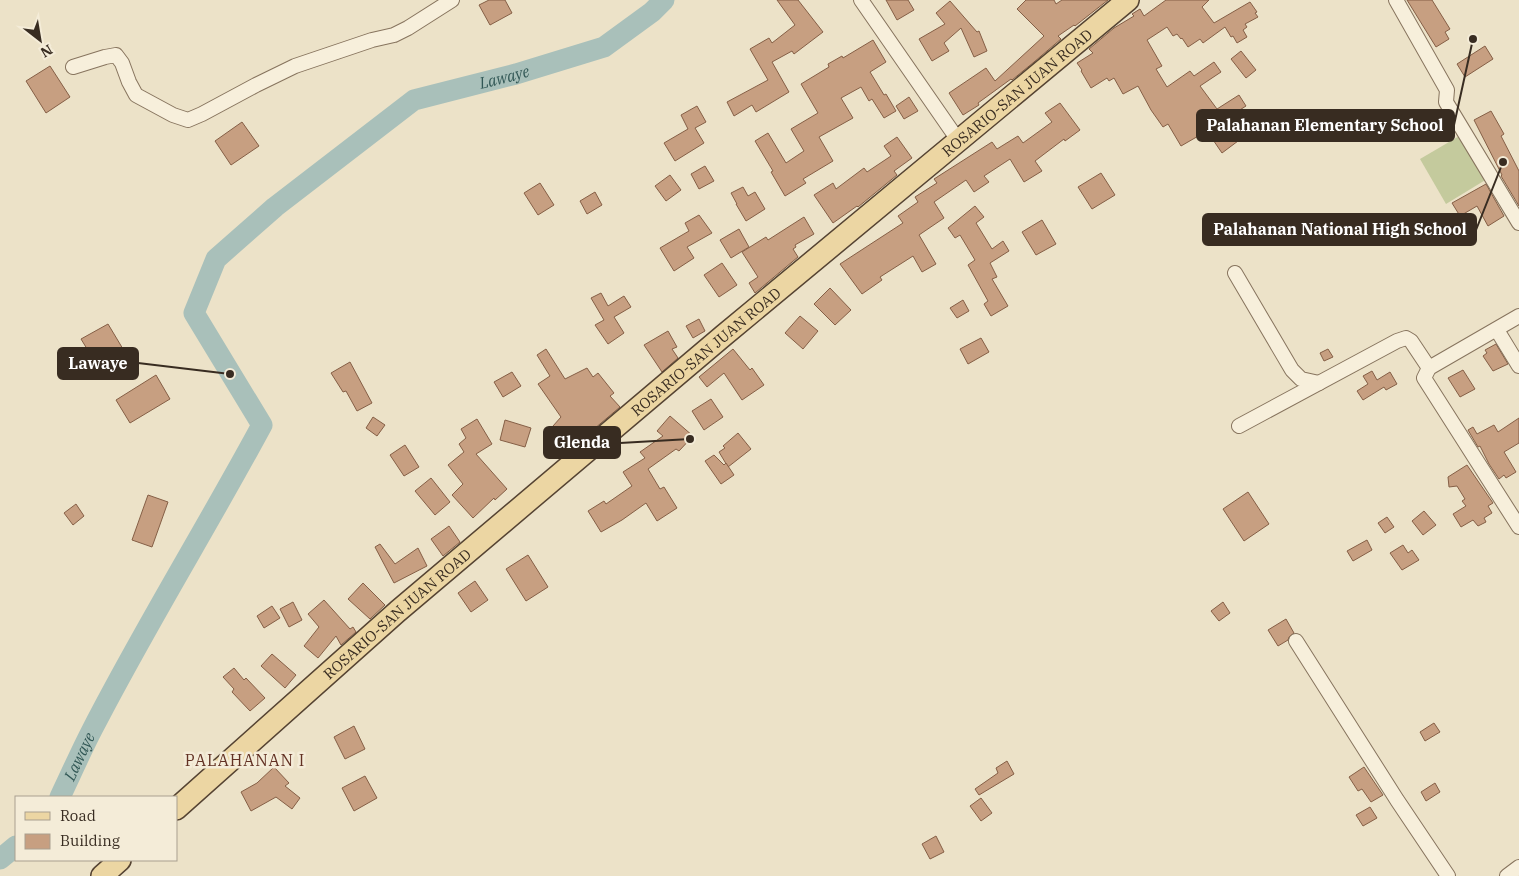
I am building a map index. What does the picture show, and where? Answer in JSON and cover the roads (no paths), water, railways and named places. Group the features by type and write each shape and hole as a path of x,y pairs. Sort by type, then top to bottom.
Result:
{"main road":[{"name":"ROSARIO-SAN JUAN ROAD","path":"178,807 405,604 731,329 1128,0"},
{"path":"102,876 119,861"}],"street":[{"path":"73,68 116,55 122,63 136,94 172,115 188,120 295,66 372,40 394,35 452,0"},
{"path":"862,0 958,140"},
{"path":"1396,0 1447,90 1446,102 1519,223"},
{"path":"1234,274 1292,370 1301,378 1319,383"},
{"path":"1519,316 1429,368 1424,378 1519,527"},
{"path":"1497,330 1519,366"},
{"path":"1239,426 1397,341 1406,338 1411,341 1429,368"},
{"path":"1296,641 1397,800 1448,876"},
{"path":"1506,876 1519,867"}],"waterway":[{"name":"Lawaye","path":"60,796 113,690 262,425 194,313 216,259 275,207 414,100 516,74 604,47 652,12 664,0"},
{"name":"Lawaye","path":"0,859 15,847"}],"place":[{"name":"Palahanan Elementary School","path":"1473,39"},
{"name":"Palahanan National High School","path":"1503,162"},
{"name":"Lawaye","path":"230,374"},
{"name":"Glenda","path":"690,439"}],"district":[{"name":"PALAHANAN I","path":"245,760"}]}
